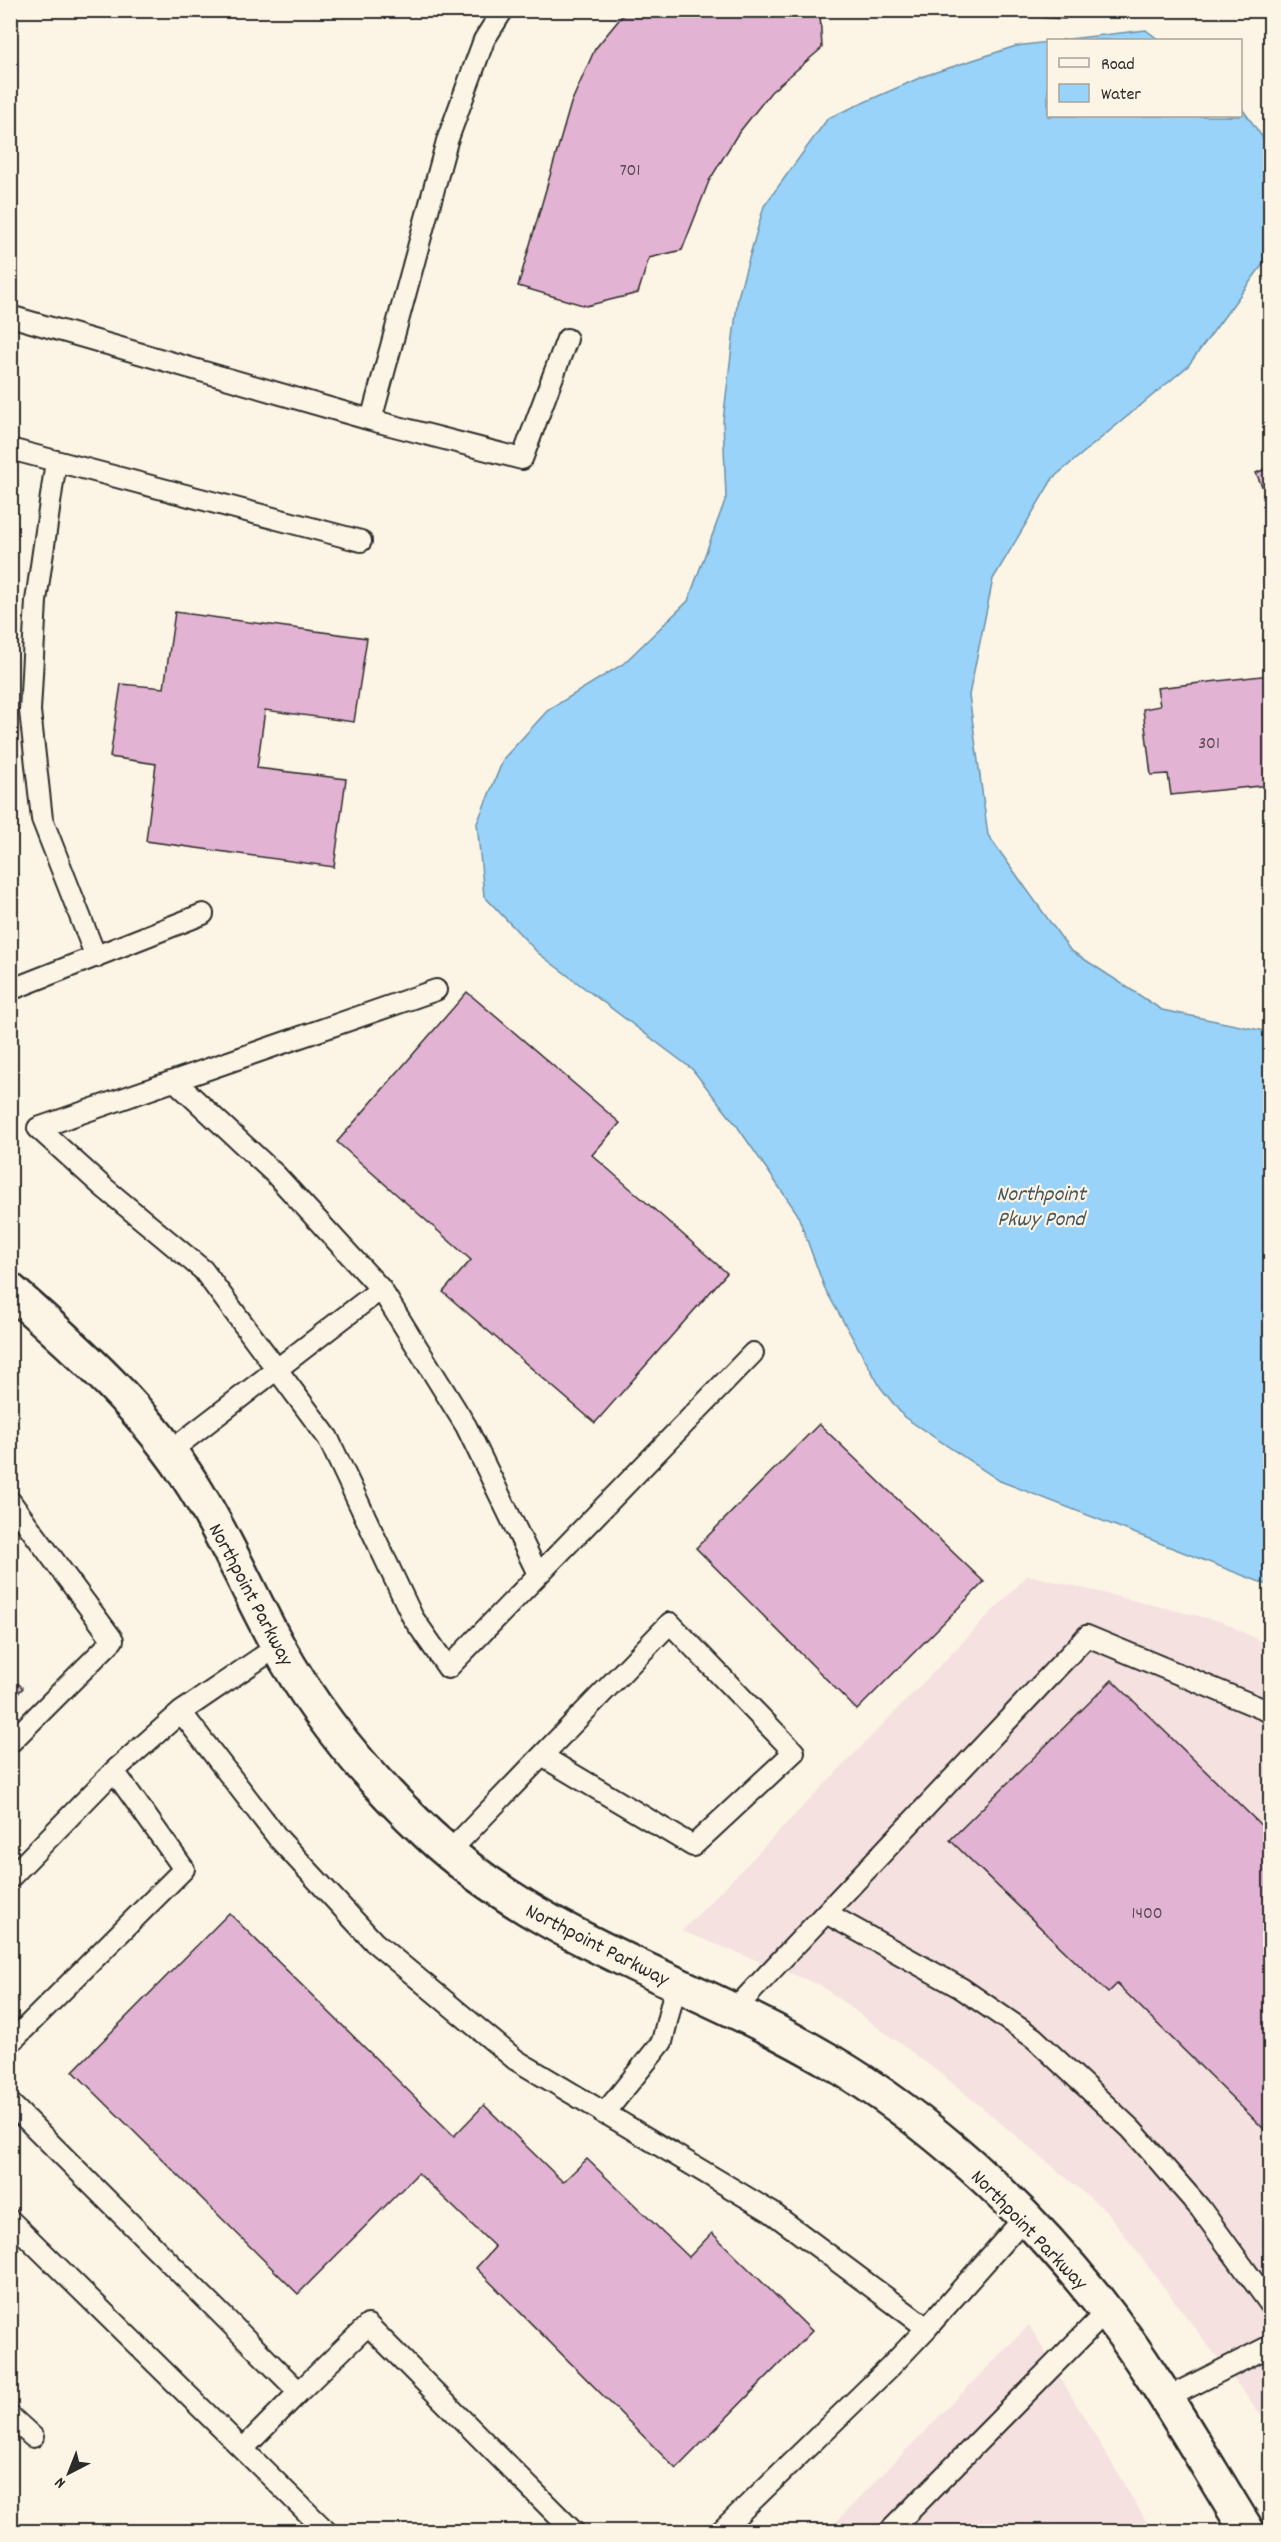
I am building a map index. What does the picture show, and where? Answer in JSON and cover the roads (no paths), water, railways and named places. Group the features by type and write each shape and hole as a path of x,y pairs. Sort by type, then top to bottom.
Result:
{"street":[{"name":"Northpoint Parkway","path":"10,1290 98,1368 139,1413 204,1504 237,1563 278,1646 310,1699 347,1749 388,1795 450,1852 505,1895 558,1928 676,1984 735,2009 829,2061 889,2100 973,2168 1025,2217 1106,2313 1138,2356 1248,2532"}],"lane":[{"path":"371,420 447,141 484,40 503,10"},
{"path":"10,316 371,420 522,459 567,339"},
{"path":"10,449 361,541"},
{"path":"56,461 36,601 30,711 42,819 96,957"},
{"path":"10,990 203,914"},
{"path":"436,990 38,1128 102,1186 203,1270 328,1438 413,1618 448,1668 753,1353"},
{"path":"175,1081 275,1173 381,1289 466,1426 538,1574"},
{"path":"168,1453 381,1289"},
{"path":"10,1501 113,1640 10,1743"},
{"path":"450,1852 542,1756 670,1623 794,1752 693,1846 542,1756"},
{"path":"735,2009 1088,1636 1270,1712"},
{"path":"10,1878 114,1772 181,1712 278,1646"},
{"path":"181,1712 278,1838 374,1942 516,2060 771,2212 927,2328"},
{"path":"10,2043 184,1869 114,1772"},
{"path":"826,1912 960,1988 1034,2038 1131,2129 1200,2208 1270,2304"},
{"path":"604,2114 662,2042 676,1984"},
{"path":"10,2103 299,2392"},
{"path":"720,2532 890,2367 1025,2217"},
{"path":"10,2220 327,2532"},
{"path":"889,2532 1106,2313"},
{"path":"243,2450 368,2325 574,2532"},
{"path":"1165,2399 1270,2346"},
{"path":"10,2416 33,2437"}],"water":[{"path":"1146,30 1158,39 1070,39"},
{"name":"Northpoint Pkwy Pond","path":"1047,42 1047,117 1242,117 1242,108 1270,148 1270,248 1263,264 1188,366 1053,478 993,579 969,695 988,835 1070,950 1162,1010 1270,1032 1270,1586 1000,1481 904,1417 881,1388 825,1289 797,1213 737,1126 692,1069 538,953 484,896 477,823 504,758 548,710 623,664 688,601 726,498 723,421 738,297 764,206 828,118 924,76 1016,46"}]}
